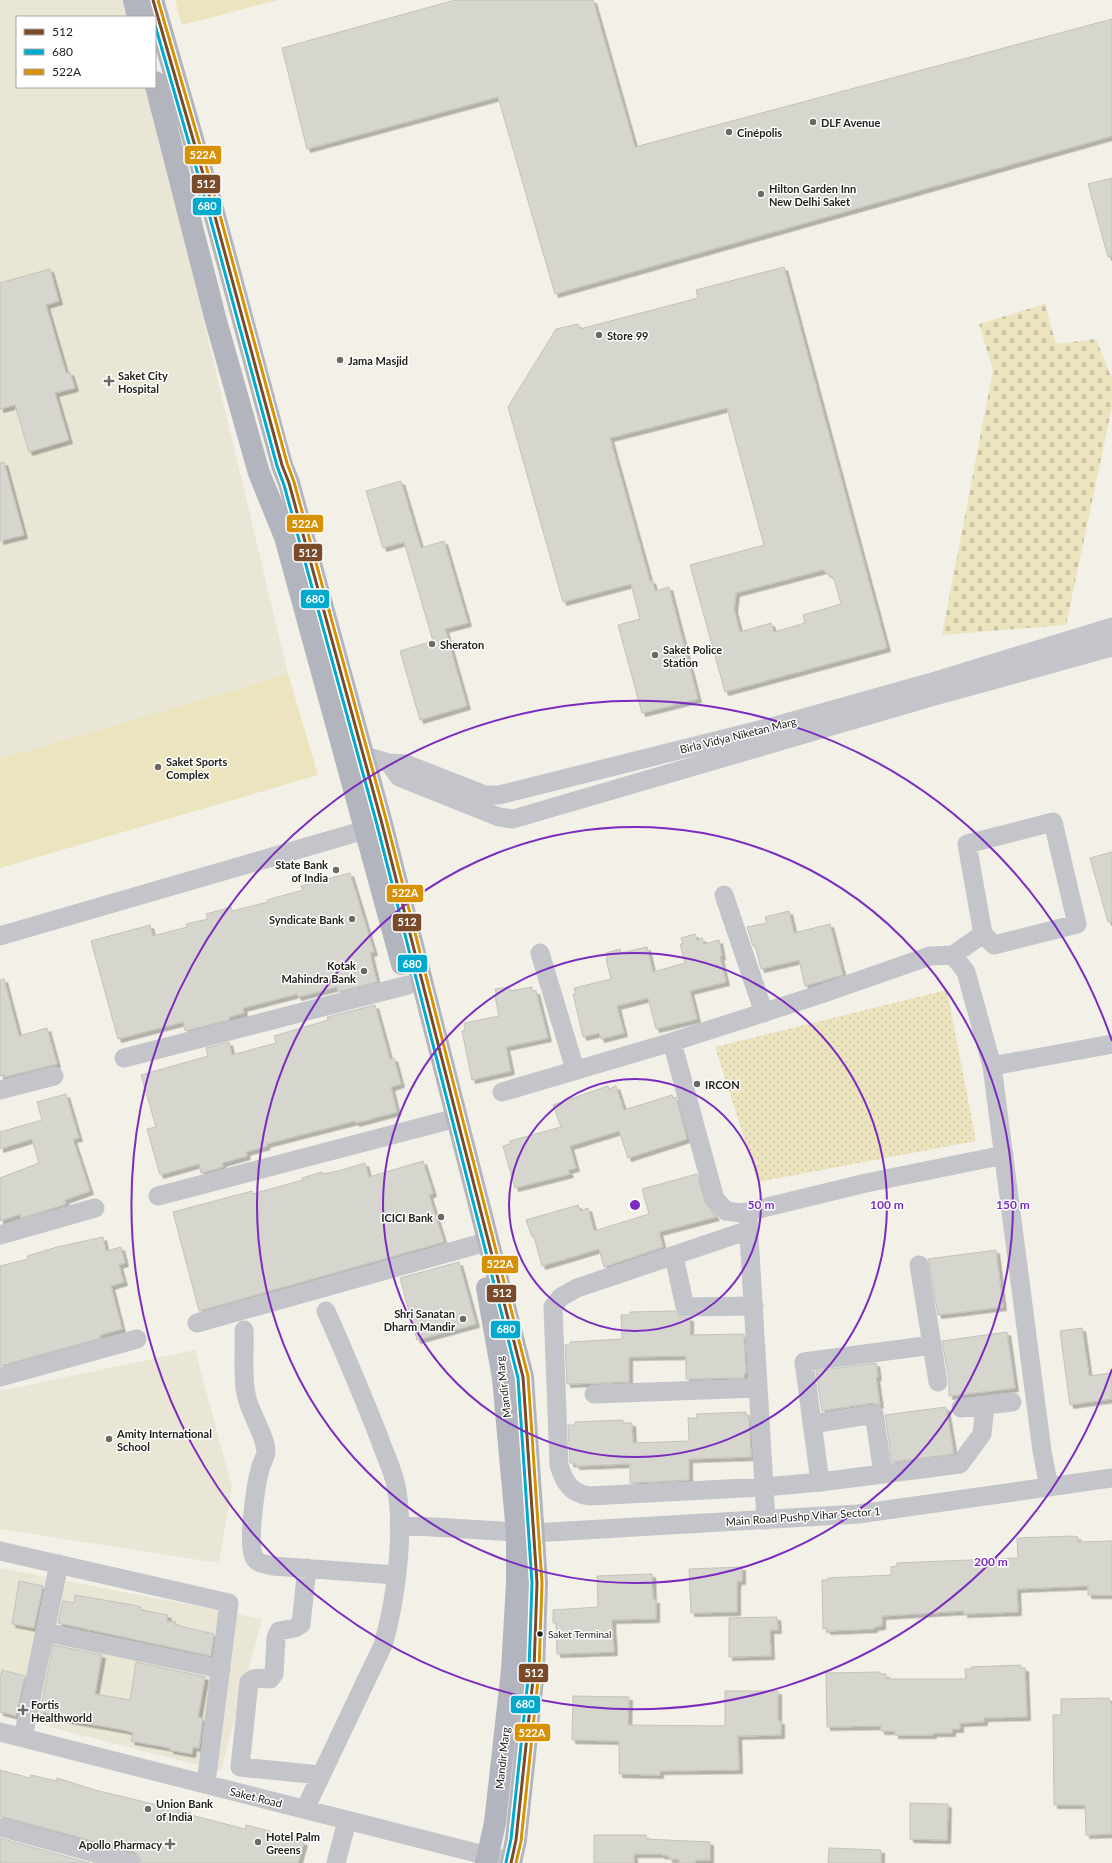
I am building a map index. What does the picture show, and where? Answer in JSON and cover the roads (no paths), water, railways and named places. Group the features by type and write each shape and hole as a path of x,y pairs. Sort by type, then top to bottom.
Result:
{"main road":[{"path":"134,0 138,16"},
{"path":"153,0 210,198 282,465 289,483 353,753"},
{"path":"156,86 216,321 259,473 285,537 353,753 374,827"},
{"path":"259,473 282,465"},
{"name":"Mandir Marg","path":"374,827 408,985 479,1244 503,1378 525,1533 537,1583 534,1670 516,1840 511,1863"},
{"name":"Mandir Marg","path":"374,827 523,1377 525,1533 517,1584 512,1670 495,1823 487,1860"}],"street":[{"name":"Birla Vidya Niketan Marg","path":"353,753 389,763 406,764 485,795 499,795 731,737 932,690 1112,627"},
{"path":"389,763 399,777 500,817 512,819 736,755 932,690 1112,647"},
{"path":"731,737 736,755"},
{"path":"1053,822 1077,924 994,945 983,934 967,844 1053,822"},
{"path":"0,936 374,827"},
{"path":"724,895 764,1013"},
{"path":"502,1092 672,1042 764,1013 930,956 953,955 983,934"},
{"path":"540,953 575,1070"},
{"path":"953,955 966,972 992,1066 1042,1451 1049,1487"},
{"path":"124,1058 408,985"},
{"path":"672,1042 715,1199 726,1212 742,1213 866,1183 1004,1155"},
{"path":"992,1066 1112,1044"},
{"path":"0,1090 54,1076"},
{"path":"158,1196 445,1121"},
{"path":"0,1235 95,1208"},
{"path":"748,1211 766,1520"},
{"path":"749,1230 577,1288 561,1297 553,1307 559,1465 563,1479 572,1490 582,1495 590,1496 765,1487 820,1482 960,1464 982,1434 985,1405"},
{"path":"197,1323 479,1244"},
{"path":"674,1256 684,1307 754,1306"},
{"path":"919,1265 938,1382"},
{"path":"305,1809 383,1645 392,1617 399,1525 399,1506 396,1484 364,1399 326,1311"},
{"path":"244,1330 246,1394 256,1425 263,1437 266,1453 261,1467 253,1515 252,1550 254,1559 260,1563 396,1575"},
{"path":"0,1377 137,1339"},
{"path":"820,1482 804,1362 932,1345"},
{"path":"594,1394 758,1388"},
{"path":"961,1408 1012,1402"},
{"path":"812,1424 874,1414 883,1474"},
{"name":"Main Road Pushp Vihar Sector 1","path":"399,1525 525,1533 858,1514 1112,1478"},
{"path":"0,1551 229,1603 206,1784"},
{"path":"23,1737 59,1564"},
{"path":"306,1568 301,1624 295,1628 279,1631 276,1638 274,1674 270,1679 257,1678 252,1679 249,1682 240,1767 320,1775"},
{"path":"45,1632 221,1669"},
{"name":"Saket Road","path":"0,1733 23,1737 241,1794 305,1809 487,1860 511,1863"},
{"path":"241,1794 245,1767"},
{"path":"336,1863 347,1821"},
{"path":"0,1827 131,1863"}],"place":[{"name":"DLF Avenue","path":"813,122"},
{"name":"Cinépolis","path":"729,132"},
{"name":"Hilton Garden Inn New Delhi Saket","path":"761,194"},
{"name":"Store 99","path":"599,335"},
{"name":"Jama Masjid","path":"340,360"},
{"name":"Saket City Hospital","path":"109,381"},
{"name":"Sheraton","path":"432,644"},
{"name":"Saket Police Station","path":"655,655"},
{"name":"Saket Sports Complex","path":"158,767"},
{"name":"State Bank of India","path":"336,870"},
{"name":"Syndicate Bank","path":"352,919"},
{"name":"Kotak Mahindra Bank","path":"364,971"},
{"name":"IRCON","path":"697,1084"},
{"name":"ICICI Bank","path":"441,1217"},
{"name":"Shri Sanatan Dharm Mandir","path":"463,1319"},
{"name":"Amity International School","path":"109,1439"},
{"name":"Saket Terminal","path":"540,1634"},
{"name":"Fortis Healthworld","path":"23,1710"},
{"name":"Union Bank of India","path":"148,1809"},
{"name":"Hotel Palm Greens","path":"258,1842"},
{"name":"Apollo Pharmacy","path":"170,1844"}]}
